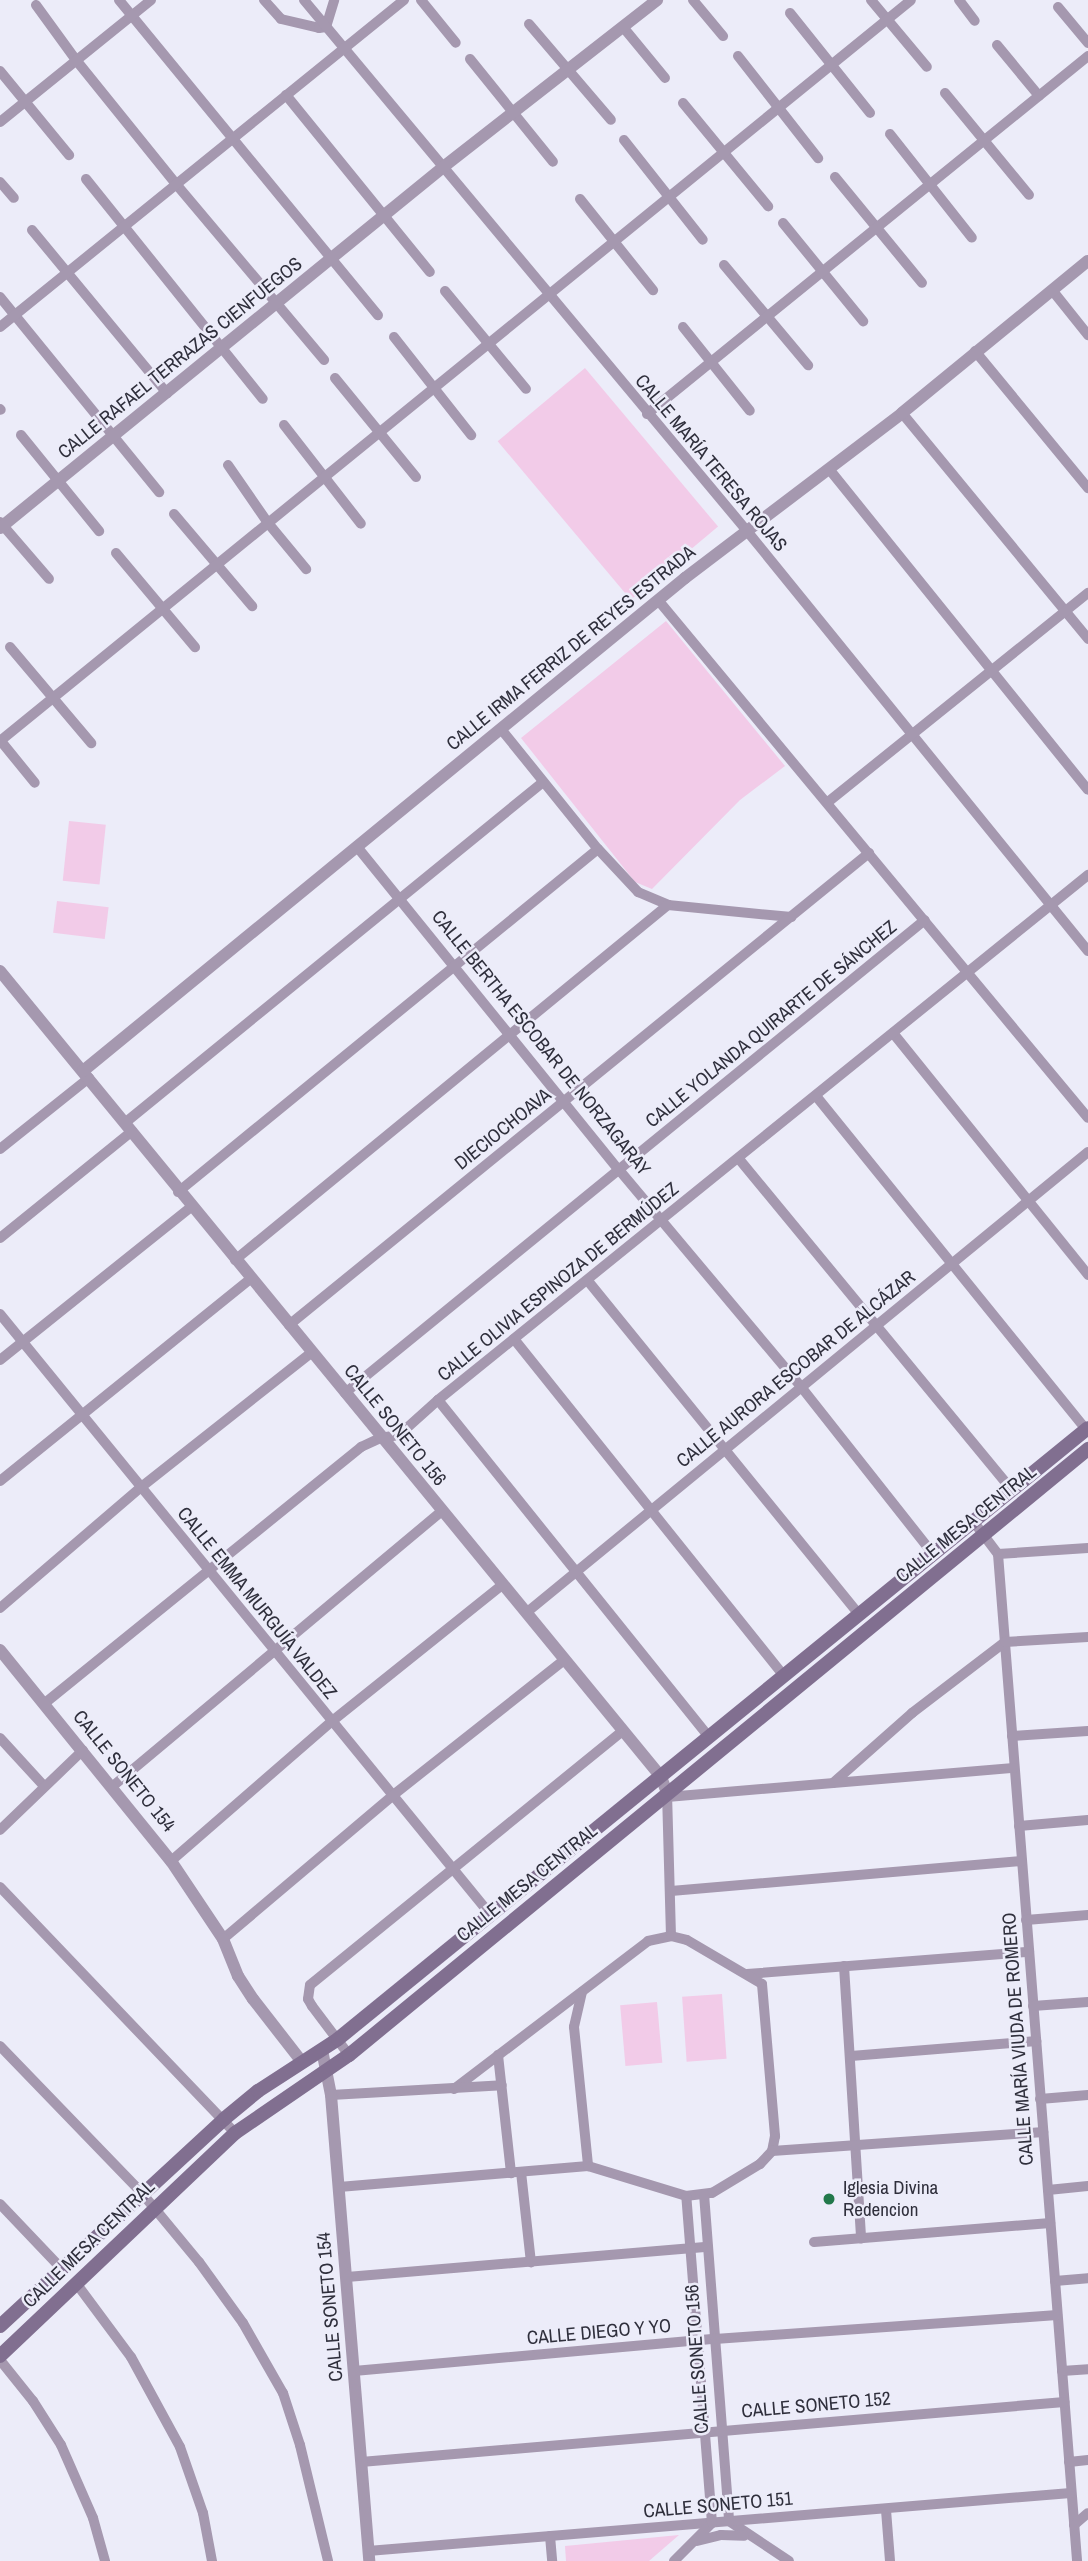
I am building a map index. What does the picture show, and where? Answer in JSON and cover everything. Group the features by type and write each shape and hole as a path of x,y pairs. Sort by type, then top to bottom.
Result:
{"main road":[{"name":"CALLE MESA CENTRAL","path":"0,2326 141,2192 224,2119 338,2039 489,1913 661,1777 1087,1428"},
{"name":"CALLE MESA CENTRAL","path":"0,2358 235,2133 349,2055 1088,1449"}],"street":[{"path":"118,0 377,315"},
{"path":"0,122 151,0"},
{"path":"264,0 281,19 309,27 326,27 334,0"},
{"name":"CALLE MARÍA TERESA ROJAS","path":"304,0 342,49 747,531 1088,951"},
{"path":"0,327 404,0"},
{"path":"421,0 457,43"},
{"name":"CALLE RAFAEL TERRAZAS CIENFUEGOS","path":"1,525 58,482 442,168 657,0"},
{"path":"693,0 723,36"},
{"path":"871,0 927,67"},
{"path":"35,783 0,741 911,0"},
{"path":"959,0 975,21"},
{"path":"36,5 76,60 176,184 324,360"},
{"path":"1058,7 1088,43"},
{"path":"790,13 870,113"},
{"path":"529,24 611,120"},
{"path":"623,27 665,78"},
{"path":"998,45 1039,96"},
{"path":"738,56 818,158"},
{"path":"647,414 1088,56"},
{"path":"470,58 553,162"},
{"path":"0,71 69,155"},
{"path":"945,93 1029,195"},
{"path":"286,95 430,272"},
{"path":"683,103 768,206"},
{"path":"890,134 972,239"},
{"path":"624,140 703,240"},
{"path":"835,177 922,283"},
{"path":"86,179 263,399"},
{"path":"0,182 14,198"},
{"path":"580,199 653,290"},
{"path":"783,223 863,321"},
{"path":"32,230 167,393"},
{"name":"CALLE IRMA FERRIZ DE REYES ESTRADA","path":"86,1075 658,600 902,413 1088,261"},
{"path":"724,265 807,365"},
{"path":"1052,290 1088,335"},
{"path":"445,291 526,389"},
{"path":"0,297 159,492"},
{"path":"683,327 750,411"},
{"path":"394,337 471,435"},
{"path":"975,351 1088,488"},
{"path":"335,378 416,477"},
{"path":"902,413 1088,639"},
{"path":"284,425 361,524"},
{"path":"21,435 99,531"},
{"path":"228,465 268,523 306,569"},
{"path":"829,469 1088,790"},
{"path":"174,514 252,606"},
{"path":"1,525 49,579"},
{"path":"116,553 195,647"},
{"path":"828,802 1088,593"},
{"name":"CALLE YOLANDA QUIRARTE DE SÁNCHEZ","path":"658,600 1088,1118"},
{"path":"10,647 91,743"},
{"name":"CALLE IRMA FERRIZ DE REYES ESTRADA","path":"501,729 598,849 638,892 668,905 791,916"},
{"path":"0,1238 543,782"},
{"name":"CALLE BERTHA ESCOBAR DE NORZAGARAY","path":"358,848 402,898 620,1171 802,1388 933,1554"},
{"path":"178,1192 598,849"},
{"name":"DIECIOCHOAVA","path":"289,1325 869,853"},
{"name":"CALLE OLIVIA ESPINOZA DE BERMÚDEZ","path":"45,1703 361,1447 380,1438 399,1435 438,1400 663,1221 1088,875"},
{"path":"235,1260 668,905"},
{"name":"CALLE YOLANDA QUIRARTE DE SÁNCHEZ","path":"345,1393 925,920"},
{"name":"CALLE SONETO 156","path":"0,971 129,1127 178,1192 661,1777 667,1795 671,1936"},
{"path":"893,1033 1026,1202 1088,1275"},
{"path":"0,1149 86,1075"},
{"path":"816,1096 1087,1428"},
{"name":"CALLE AURORA ESCOBAR DE ALCÁZAR","path":"526,1614 1088,1152"},
{"path":"739,1159 1012,1490"},
{"path":"0,1360 191,1207"},
{"path":"0,1481 250,1279"},
{"path":"588,1281 859,1615"},
{"name":"CALLE EMMA MURGUÍA VALDEZ","path":"0,1314 140,1488 210,1570 273,1652 489,1913"},
{"path":"514,1339 653,1508 785,1676"},
{"path":"0,1608 140,1488 312,1352"},
{"path":"438,1400 709,1737"},
{"path":"113,1786 441,1512"},
{"path":"973,1521 998,1554 1088,1548"},
{"name":"CALLE MARÍA VIUDA DE ROMERO","path":"998,1554 1077,2561"},
{"path":"171,1861 331,1722 502,1585"},
{"path":"833,1783 912,1713 1004,1642 1088,1637"},
{"name":"CALLE SONETO 154","path":"0,1650 113,1786 171,1861 222,1939 238,1976 302,2062"},
{"path":"222,1939 391,1796 564,1660"},
{"path":"349,2055 308,1999 310,1985 623,1731"},
{"path":"1012,1736 1088,1731"},
{"path":"0,1738 44,1787"},
{"path":"0,1830 83,1750"},
{"path":"667,1795 1014,1768"},
{"path":"1019,1826 1088,1820"},
{"path":"671,1891 1022,1861"},
{"path":"0,1887 235,2133"},
{"path":"1026,1920 1088,1914"},
{"path":"339,2187 588,2166 686,2196 704,2194 760,2164 772,2151 775,2136 762,1984 687,1940 671,1936 648,1941 454,2089"},
{"path":"746,1974 1029,1952"},
{"path":"844,1966 861,2238"},
{"path":"582,1992 574,2027 588,2166"},
{"path":"1033,2006 1088,2002"},
{"path":"851,2056 1036,2041"},
{"path":"0,2046 141,2192 199,2262 243,2323 283,2393 300,2445 328,2561"},
{"name":"CALLE SONETO 154","path":"322,2050 331,2095 368,2556"},
{"path":"498,2055 531,2262"},
{"path":"331,2095 502,2085"},
{"path":"1040,2099 1088,2095"},
{"path":"772,2151 1043,2132"},
{"path":"1048,2190 1088,2186"},
{"name":"CALLE SONETO 156","path":"704,2194 729,2521"},
{"name":"CALLE SONETO 156","path":"686,2196 712,2523"},
{"path":"0,2204 61,2268"},
{"path":"814,2242 1050,2223"},
{"path":"346,2277 708,2247"},
{"path":"1055,2281 1088,2278"},
{"path":"76,2283 131,2357 180,2447 203,2513 212,2561"},
{"name":"CALLE DIEGO Y YO","path":"354,2371 715,2339 1057,2315"},
{"path":"0,2358 33,2401 61,2445 93,2518 105,2561"},
{"path":"1062,2371 1088,2369"},
{"name":"CALLE SONETO 152","path":"361,2462 1064,2402"},
{"path":"1069,2462 1088,2460"},
{"name":"CALLE SONETO 151","path":"368,2556 550,2536 1071,2493"},
{"path":"886,2510 890,2561"},
{"path":"1074,2525 1088,2513"},
{"path":"729,2521 789,2561"},
{"path":"674,2561 697,2541 712,2523"},
{"path":"697,2541 721,2535 751,2537"},
{"path":"550,2536 552,2561"}],"shaded area":[{"path":"585,368 718,527 631,600 498,441"},
{"path":"666,621 785,766 740,800 652,889 635,882 521,738"},
{"path":"69,821 106,825 100,885 63,881"},
{"path":"57,901 109,907 105,939 53,933"},
{"path":"722,1994 727,2059 687,2062 682,1997"},
{"path":"657,2002 662,2063 625,2066 620,2005"},
{"path":"679,2535 649,2561 566,2561 565,2546"}],"place":[{"name":"Iglesia Divina Redencion","path":"829,2199"}]}
